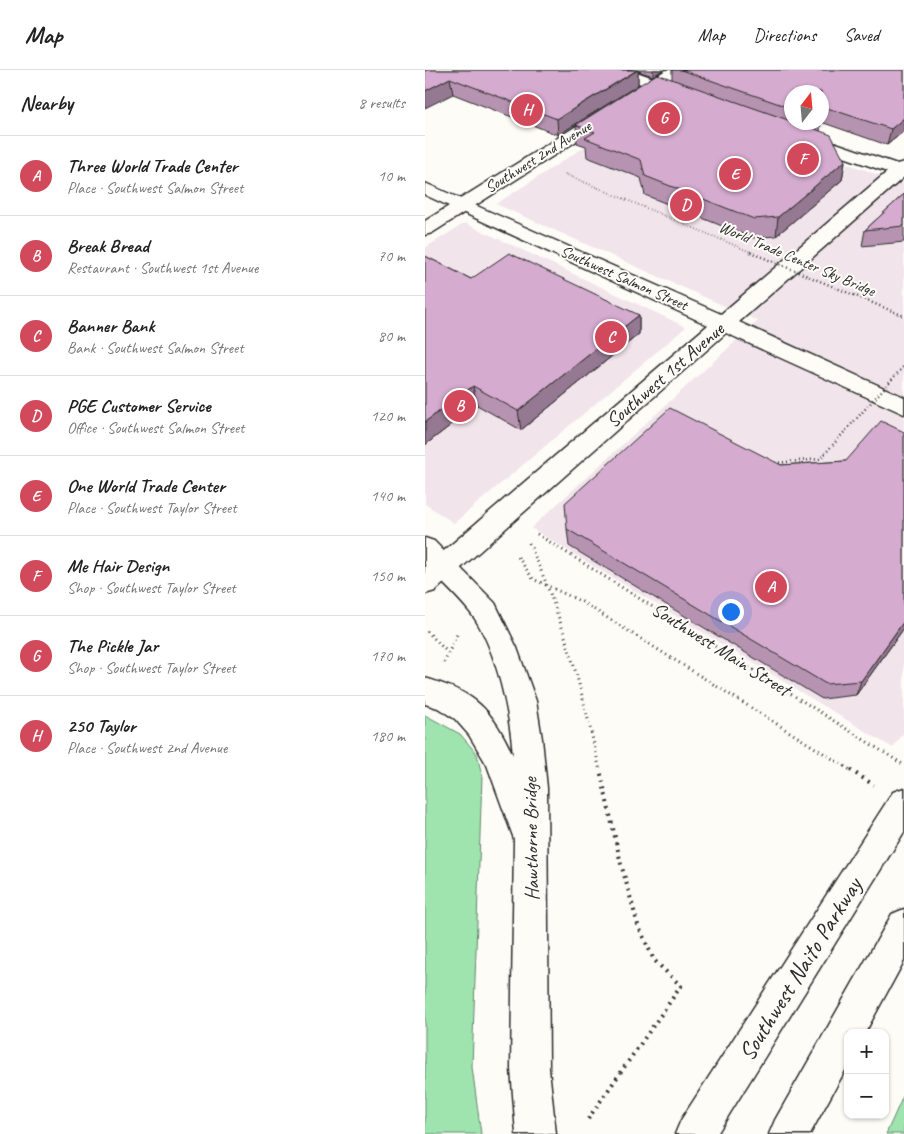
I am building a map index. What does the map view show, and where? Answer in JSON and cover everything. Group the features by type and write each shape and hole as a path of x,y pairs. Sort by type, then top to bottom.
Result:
{"street":[{"path":"616,70 701,100"},
{"name":"Southwest 2nd Avenue","path":"425,228 677,70"},
{"path":"792,132 903,170"},
{"name":"Southwest 1st Avenue","path":"431,566 724,324 903,170"},
{"name":"Southwest Salmon Street","path":"425,188 904,406"},
{"name":"Hawthorne Bridge","path":"431,566 485,611 512,670 521,701 527,739 531,788 533,848 531,1069 536,1134"},
{"path":"425,691 451,700 482,725 492,740 533,848"},
{"name":"Southwest Naito Parkway","path":"695,1134 892,795"},
{"path":"789,1134 904,926"}],"path":[{"name":"World Trade Center Sky Bridge","path":"578,180 904,316"},
{"path":"769,460 775,464 820,458 904,366"},
{"name":"Southwest Main Street","path":"537,534 904,765"},
{"path":"529,543 561,619 582,689 621,864 638,925 654,960 681,986 588,1119"},
{"path":"518,556 533,579 582,602 863,779 892,795"},
{"path":"443,666 461,625"},
{"path":"427,631 449,652"}],"shaded area":[{"path":"662,97 904,184 904,732 893,748 531,528 758,321 496,204"},
{"path":"465,223 686,327 454,523 425,504 425,248"}],"green space":[{"path":"425,715 460,734 477,754 482,776 472,1067 481,1134 425,1134"},
{"path":"904,1094 904,1134 886,1134"}],"building":[{"path":"425,70 637,70 557,119 450,78 425,91"},
{"path":"681,70 904,70 904,118 891,129 829,109 829,85 784,85 784,106"},
{"path":"657,74 784,119 784,130 818,130 831,135 845,161 778,217 754,219 645,176 641,160 585,138 595,132 576,125"},
{"path":"904,194 904,226 865,230"},
{"path":"509,253 639,315 518,411 473,386 425,422 425,256 471,279"},
{"path":"670,408 781,465 846,461 881,421 904,432 904,621 861,681 826,684 567,529 565,503"}],"place":[{"name":"250 Taylor","path":"527,110"},
{"name":"The Pickle Jar","path":"664,118"},
{"name":"Me Hair Design","path":"803,159"},
{"name":"One World Trade Center","path":"735,174"},
{"name":"PGE Customer Service","path":"686,205"},
{"name":"Banner Bank","path":"611,337"},
{"name":"Break Bread","path":"460,406"},
{"name":"Three World Trade Center","path":"771,587"}]}
